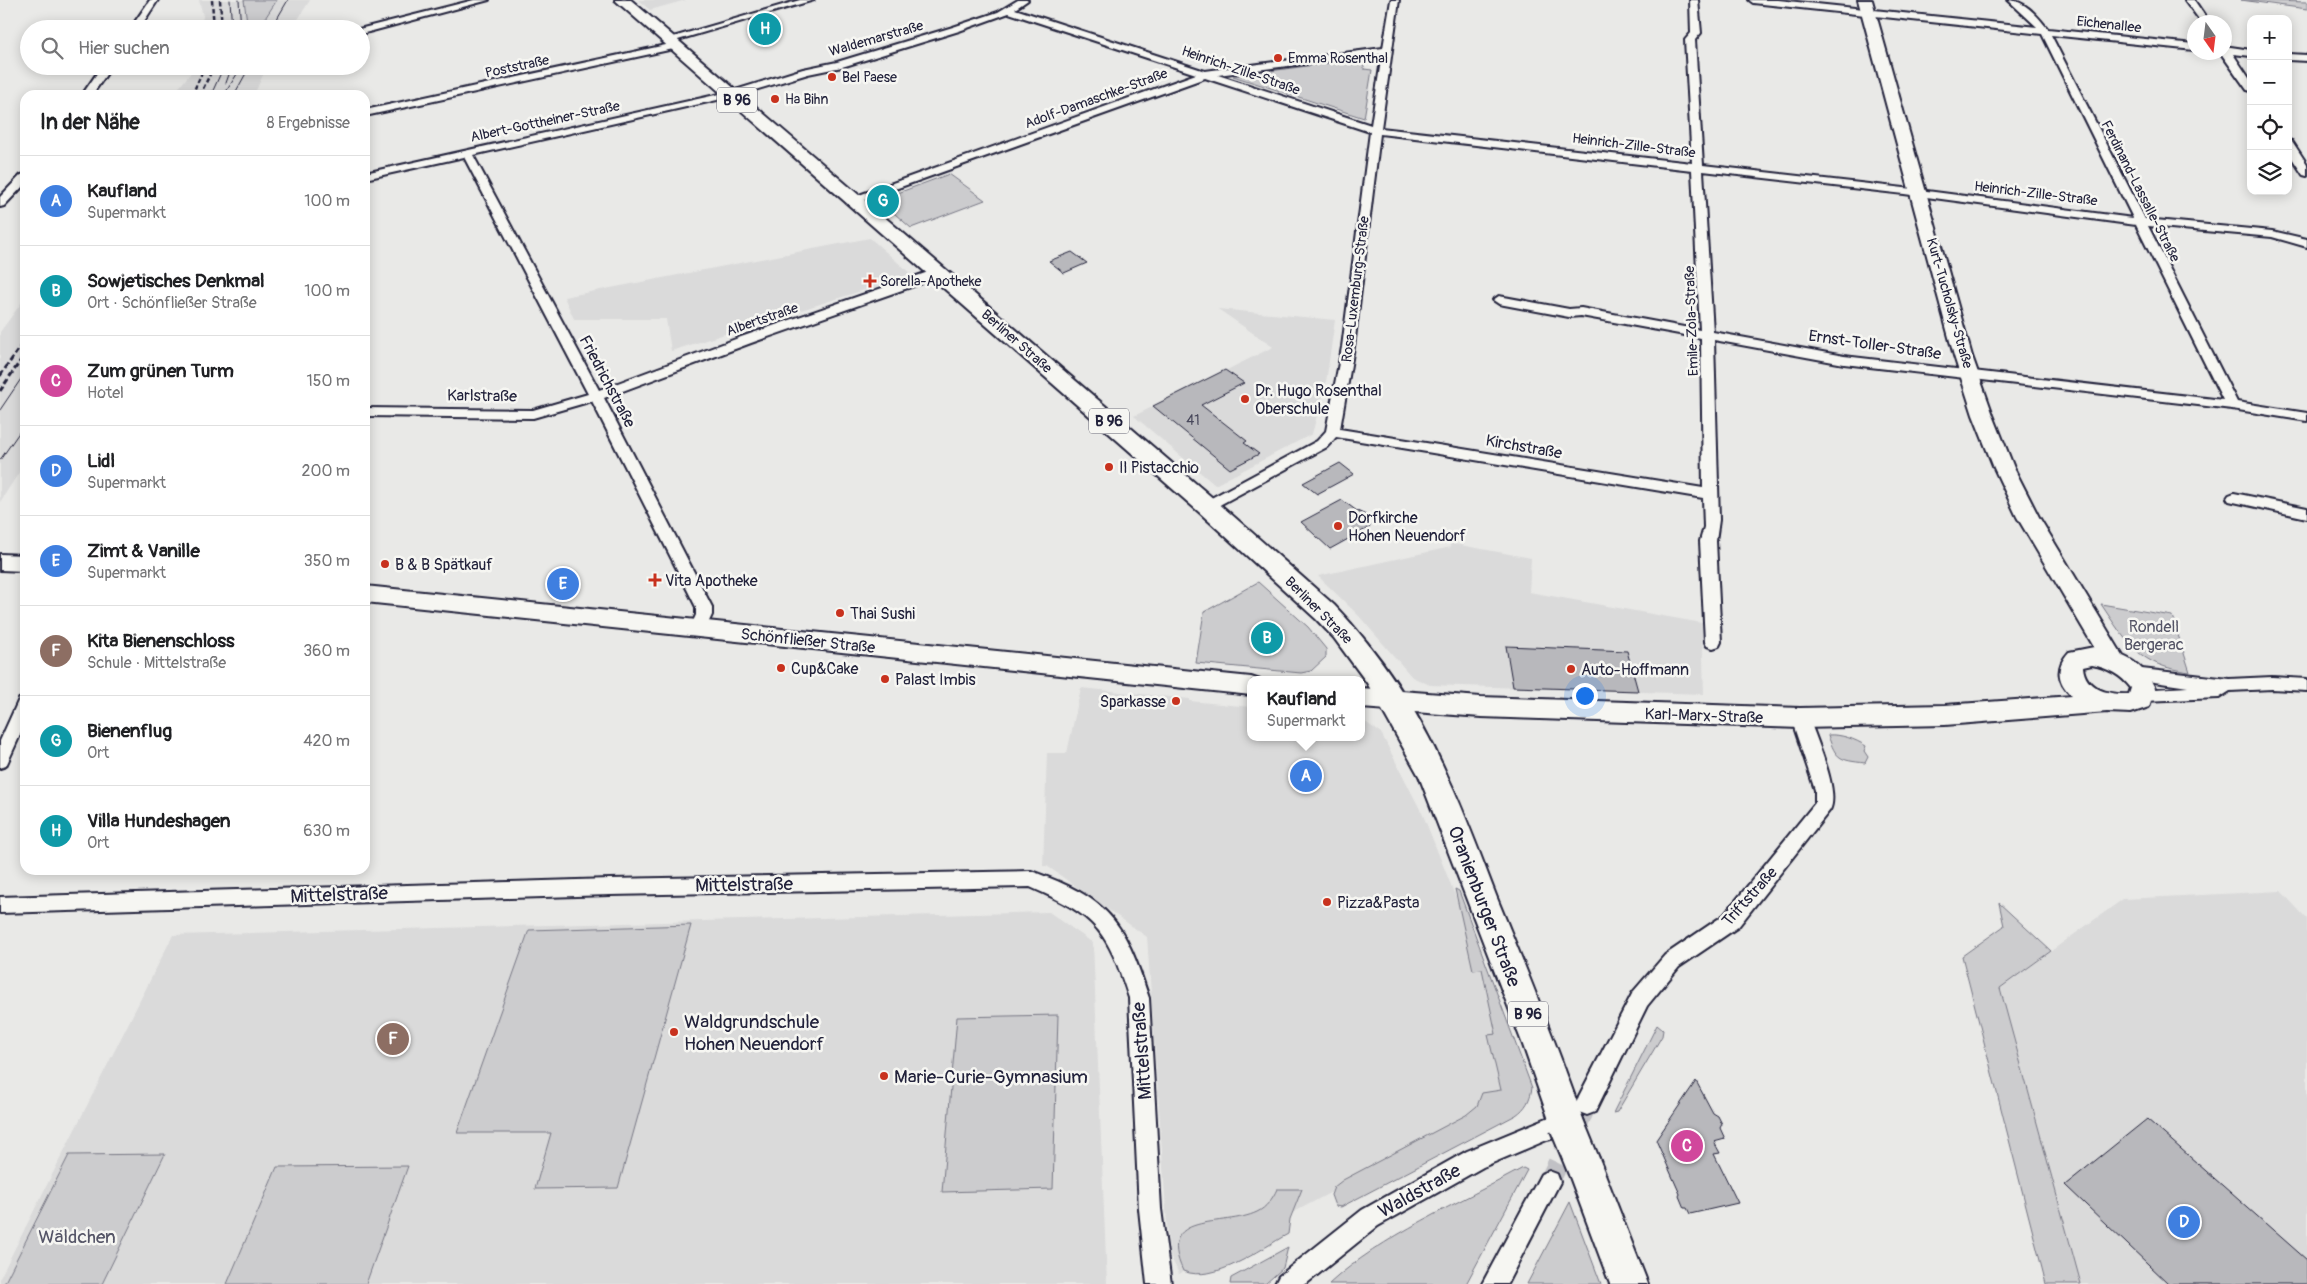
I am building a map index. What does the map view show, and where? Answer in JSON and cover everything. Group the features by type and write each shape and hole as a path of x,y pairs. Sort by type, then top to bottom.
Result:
{"main road":[{"name":"Berliner Straße","path":"622,0 852,201 1207,506 1334,621 1362,655 1393,701"},
{"name":"Kurt-Tucholsky-Straße","path":"1867,6 1970,375 1983,415 2014,490 2072,591 2130,676"},
{"path":"0,562 20,563"},
{"name":"Kurt-Tucholsky-Straße","path":"2072,591 2083,657"},
{"name":"Schönfließer Straße","path":"370,595 1247,686"},
{"name":"Karl-Marx-Straße","path":"1393,701 1498,708 1800,718 1921,716 2106,703 2126,705 2140,700 2130,676 2098,656 2083,657"},
{"path":"2074,681 2070,670 2071,665 2077,658 2083,657"},
{"name":"Karl-Marx-Straße","path":"2014,709 2054,693 2074,681 2087,693 2106,703"},
{"path":"1365,698 1393,701"},
{"name":"Oranienburger Straße","path":"1393,701 1420,749 1452,820 1540,1045 1584,1169 1629,1284"}],"street":[{"path":"140,20 154,0"},
{"path":"370,29 485,0"},
{"name":"Poststraße","path":"370,112 671,43 810,0"},
{"name":"Waldemarstraße","path":"731,94 806,71 839,65 956,29 1008,10 1024,0"},
{"name":"Rosa-Luxemburg-Straße","path":"1332,432 1348,347 1375,130 1395,0"},
{"name":"Emile-Zola-Straße","path":"1694,0 1696,33 1690,40 1707,334 1712,530 1708,541 1713,642"},
{"name":"Eichenallee","path":"1753,0 1867,6 2044,31 2187,46"},
{"name":"Ferdinand-Lassalle-Straße","path":"2012,0 2032,16 2044,31 2232,405"},
{"path":"2188,0 2200,15"},
{"name":"Heinrich-Zille-Straße","path":"1008,10 1375,130 2139,222 2272,234"},
{"name":"Adolf-Damaschke-Straße","path":"852,201 1206,74 1387,50"},
{"path":"2232,51 2247,53"},
{"path":"2292,57 2307,58"},
{"path":"2232,60 2247,82"},
{"path":"90,90 101,75"},
{"name":"Albert-Gottheiner-Straße","path":"370,175 731,94"},
{"path":"2292,149 2307,173"},
{"name":"Friedrichstraße","path":"467,153 596,396 704,607 704,615 698,628"},
{"path":"0,204 20,182"},
{"path":"2272,234 2307,243"},
{"name":"Albertstraße","path":"596,396 746,340 938,273"},
{"name":"Ernst-Toller-Straße","path":"1499,300 1707,334 1844,360 2232,405 2307,417"},
{"name":"Karlstraße","path":"370,412 533,414 596,396"},
{"path":"1207,506 1322,444 1332,432"},
{"name":"Kirchstraße","path":"1332,432 1710,494"},
{"path":"2234,498 2307,513"},
{"name":"Karl-Marx-Straße","path":"2130,676 2219,692 2229,685"},
{"name":"Karl-Marx-Straße","path":"2130,676 2229,685 2272,683 2307,685"},
{"path":"0,761 20,715"},
{"name":"Triftstraße","path":"1565,1116 1640,998 1672,961 1731,921 1824,805 1824,790 1800,718"},
{"name":"Mittelstraße","path":"0,905 610,887 1031,879 1061,892 1090,909 1113,933 1129,967 1139,998 1150,1209 1159,1284"},
{"name":"Waldstraße","path":"1287,1284 1370,1218 1475,1159 1565,1116"},
{"path":"1494,1284 1549,1182"}],"shaded area":[{"path":"199,0 310,0 298,20 202,20"},
{"path":"638,0 686,0 650,10"},
{"path":"189,75 263,75 256,90 177,90"},
{"path":"870,238 912,275 671,351 666,319 574,319 564,297"},
{"path":"20,305 20,471 0,502 0,332"},
{"name":"Dr. Hugo Rosenthal Oberschule","path":"1218,309 1335,320 1326,382 1312,434 1215,485 1134,416 1273,347"},
{"path":"1449,543 1531,558 1529,592 1702,623 1704,694 1430,685 1412,677 1359,616 1318,576 1451,547"},
{"path":"1081,688 1247,707 1247,741 1365,741 1365,722 1381,733 1423,815 1532,1088 1503,1100 1179,1274 1169,1253 1147,937 1047,866 1043,866 1047,753 1067,753"},
{"path":"2281,891 2307,919 2307,1284 2081,1284 2000,988 2123,899"},
{"path":"1049,912 1093,943 1107,1284 0,1284 0,1278 173,935"}],"green space":[{"path":"244,0 277,0 264,20 247,20"},
{"path":"2241,0 2307,2 2307,9"},
{"path":"1374,57 1374,62 1364,62 1364,69 1372,70 1364,118 1233,76"},
{"path":"949,174 985,200 911,228 879,200"},
{"path":"1258,582 1308,627 1326,649 1326,657 1311,671 1301,673 1196,663 1204,612"},
{"name":"Rondell Bergerac","path":"2101,604 2172,616 2190,672 2173,669 2146,658 2127,641"},
{"path":"1828,735 1838,735 1866,746 1864,751 1868,757 1865,763 1850,761 1840,757 1834,750"},
{"path":"1455,889 1459,891 1532,1088 1529,1100 1525,1107 1516,1115 1341,1207 1335,1206 1331,1195 1334,1187 1343,1180 1466,1115 1477,1106 1482,1093 1501,1090 1488,1035 1496,1034 1482,969 1473,970"},
{"path":"1999,903 2051,951 2000,988 2081,1284 2046,1284 1962,956 2004,926"},
{"path":"691,925 618,1188 535,1189 551,1133 457,1133 529,930"},
{"path":"1058,1015 1053,1189 942,1192 957,1017"},
{"path":"1657,1025 1663,1030 1662,1036 1617,1112 1613,1113"},
{"name":"Wäldchen","path":"165,1154 102,1284 4,1284 69,1155"},
{"path":"408,1166 366,1284 227,1284 277,1167"},
{"path":"1523,1168 1527,1170 1466,1284 1329,1284 1373,1250 1397,1235"},
{"path":"1277,1189 1302,1189 1290,1219 1288,1234 1251,1256 1223,1269 1196,1274 1183,1271 1177,1252 1178,1238 1185,1230 1197,1225 1243,1217 1257,1212 1269,1202"},
{"path":"1570,1202 1601,1284 1527,1284"},
{"path":"1288,1247 1283,1268 1265,1284 1230,1284 1231,1278"}],"building":[{"path":"1072,252 1087,263 1064,273 1049,261"},
{"name":"Dr. Hugo Rosenthal Oberschule","path":"1225,370 1244,383 1201,405 1247,441 1244,443 1259,454 1230,469 1153,406"},
{"path":"1340,463 1354,474 1317,494 1303,483"},
{"name":"Dorfkirche Hohen Neuendorf","path":"1342,500 1357,511 1368,516 1370,527 1330,549 1301,522"},
{"name":"Auto-Hoffmann","path":"1506,646 1627,651 1638,691 1513,687"},
{"path":"1696,1081 1713,1113 1718,1116 1722,1124 1720,1128 1725,1139 1714,1142 1720,1153 1714,1154 1738,1203 1690,1214 1687,1208 1684,1208 1679,1196 1680,1194 1656,1140"},
{"path":"2147,1119 2307,1260 2307,1284 2169,1284 2065,1185"}],"tunnel":[{"path":"1549,1182 1587,1104"}],"tram line":[{"path":"230,0 231,20"},
{"path":"239,0 240,20"},
{"path":"276,20 288,0"},
{"path":"213,90 220,75"},
{"path":"226,83 229,75"},
{"path":"227,90 236,75"},
{"path":"237,90 245,75"},
{"path":"0,410 20,380"},
{"path":"0,460 20,431"}],"railway":[{"path":"212,0 213,20"},
{"path":"220,0 221,20"},
{"path":"194,90 201,75"},
{"path":"202,90 210,75"},
{"path":"0,376 20,347"},
{"path":"0,391 20,361"}],"place":[{"name":"Villa Hundeshagen","path":"765,29"},
{"name":"Emma Rosenthal","path":"1278,58"},
{"name":"Bel Paese","path":"832,77"},
{"name":"Ha Bihn","path":"775,99"},
{"name":"Bienenflug","path":"883,201"},
{"name":"Sorella-Apotheke","path":"870,281"},
{"name":"Dr. Hugo Rosenthal Oberschule","path":"1245,399"},
{"name":"Il Pistacchio","path":"1109,467"},
{"name":"Dorfkirche Hohen Neuendorf","path":"1338,526"},
{"name":"B & B Spätkauf","path":"385,564"},
{"name":"Vita Apotheke","path":"655,580"},
{"name":"Zimt & Vanille","path":"563,584"},
{"name":"Thai Sushi","path":"840,613"},
{"name":"Sowjetisches Denkmal","path":"1267,638"},
{"name":"Cup&Cake","path":"781,668"},
{"name":"Auto-Hoffmann","path":"1571,669"},
{"name":"Palast Imbis","path":"885,679"},
{"name":"Sparkasse","path":"1176,701"},
{"name":"Kaufland","path":"1306,776"},
{"name":"Pizza&Pasta","path":"1327,902"},
{"name":"Waldgrundschule Hohen Neuendorf","path":"674,1032"},
{"name":"Kita Bienenschloss","path":"393,1039"},
{"name":"Marie-Curie-Gymnasium","path":"884,1076"},
{"name":"Zum grünen Turm","path":"1687,1146"},
{"name":"Lidl","path":"2184,1222"}]}
